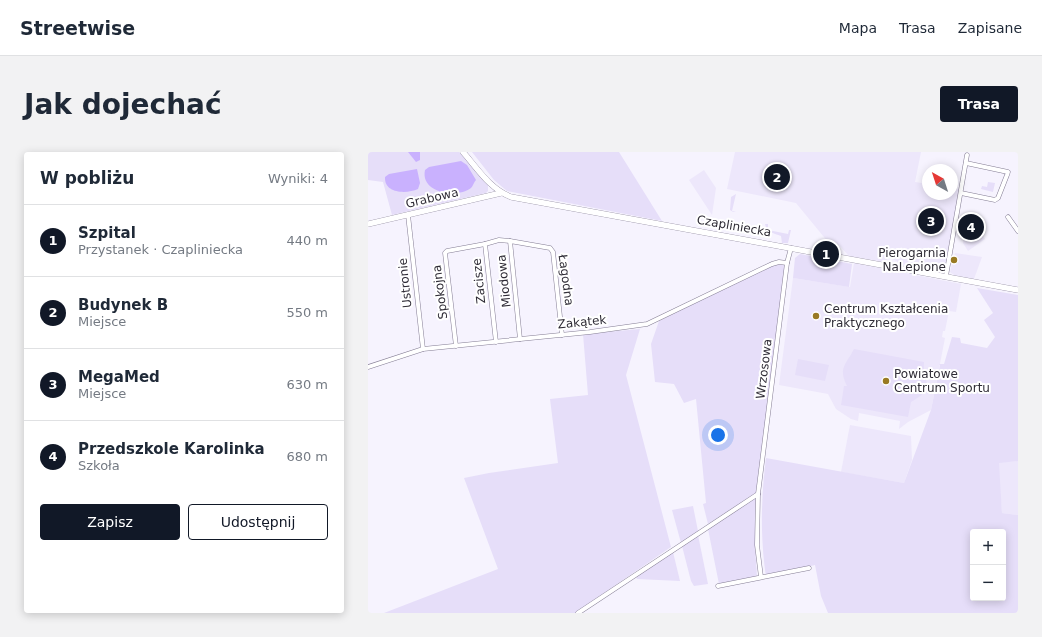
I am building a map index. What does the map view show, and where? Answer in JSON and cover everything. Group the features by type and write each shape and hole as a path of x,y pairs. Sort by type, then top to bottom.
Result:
{"main road":[{"path":"464,152 501,193"},
{"name":"Grabowa","path":"368,224 501,193"},
{"name":"Czapliniecka","path":"501,193 525,200 1018,290"}],"street":[{"path":"946,276 967,155"},
{"path":"961,193 995,200 998,198 1008,172 966,163"},
{"name":"Ustronie","path":"408,215 423,349"},
{"path":"1008,217 1018,231"},
{"name":"Zacisze","path":"496,342 485,244 499,240 510,241"},
{"name":"Miodowa","path":"520,339 510,241 530,243"},
{"name":"Łagodna","path":"530,243 550,248 553,252 562,334"},
{"name":"Spokojna","path":"456,346 445,253 447,251 485,244"},
{"name":"Wrzosowa","path":"761,577 757,545 758,494 787,263 791,248"},
{"name":"Zakątek","path":"368,367 423,349 647,324 772,264 787,263"},
{"path":"578,613 758,494"},
{"path":"718,586 809,568"}],"shaded area":[{"path":"368,152 459,152 488,185 488,191 486,193 392,215 383,182 368,180"},
{"path":"408,152 420,152 420,160 416,162"},
{"path":"472,152 619,152 662,221 507,191 494,180"},
{"path":"735,152 921,152 915,182 922,183 922,200 958,200 958,190 960,190 954,231 945,270 939,273 905,267 898,264 897,261 889,258 884,262 849,256 839,245 828,242 796,203 727,189"},
{"path":"461,161 467,165 476,180 471,188 457,193 449,193 434,189 428,184 425,178 425,170 429,167"},
{"path":"417,169 420,183 418,189 402,192 392,190 388,187 385,177 389,174"},
{"path":"704,170 716,188 712,215 689,180"},
{"path":"988,182 995,183 993,192 981,189 982,186 987,187"},
{"path":"736,194 732,211 736,212 733,212 730,210 731,197"},
{"path":"968,214 985,239 968,251 963,243"},
{"path":"765,224 768,224 768,230 766,227"},
{"path":"768,230 788,234 789,230 791,230 788,243 782,243 781,236"},
{"path":"955,253 982,257 974,279 954,275 950,272"},
{"path":"800,254 852,264 849,287 793,278 795,258"},
{"path":"854,263 961,284 956,312 949,311 945,331 943,331 942,337 945,338 931,410 908,422 899,429 900,421 859,413 858,421 851,419 836,409 828,394 779,385 793,278 850,287"},
{"path":"772,265 785,265 756,493 708,524 703,504 706,503 696,399 684,403 674,384 655,382 651,344 659,321"},
{"path":"977,288 1018,295 1018,461 999,463 1002,513 1018,515 1018,613 828,613 821,596 815,565 766,577 762,517 766,458 904,483 931,410 939,364 944,364 952,337 960,338 961,343 987,348 995,337 984,320 993,313"},
{"path":"640,329 626,375 671,547 575,613 384,613 498,569 464,478 558,463 550,399 588,395 583,334"},
{"name":"Powiatowe Centrum Sportu","path":"854,349 924,362 927,384 926,388 919,397 911,402 908,417 841,405 844,386 847,386 844,380 843,370"},
{"path":"798,359 829,365 825,381 795,375"},
{"path":"850,425 911,436 912,460 904,483 841,472"},
{"path":"1018,461 1018,515 1002,513 998,462"},
{"path":"756,497 755,545 757,577 719,584 708,529"},
{"path":"693,506 698,531 681,543 672,510"},
{"path":"698,535 708,584 694,586 691,581 682,546"},
{"path":"673,552 680,581 637,579 635,575"}],"place":[{"name":"Budynek B","path":"777,177"},
{"name":"MegaMed","path":"931,221"},
{"name":"Przedszkole Karolinka","path":"971,227"},
{"name":"Szpital","path":"826,254"},
{"name":"Pierogarnia NaLepione","path":"954,260"},
{"name":"Centrum Kształcenia Praktycznego","path":"816,316"},
{"name":"Powiatowe Centrum Sportu","path":"886,381"}]}
